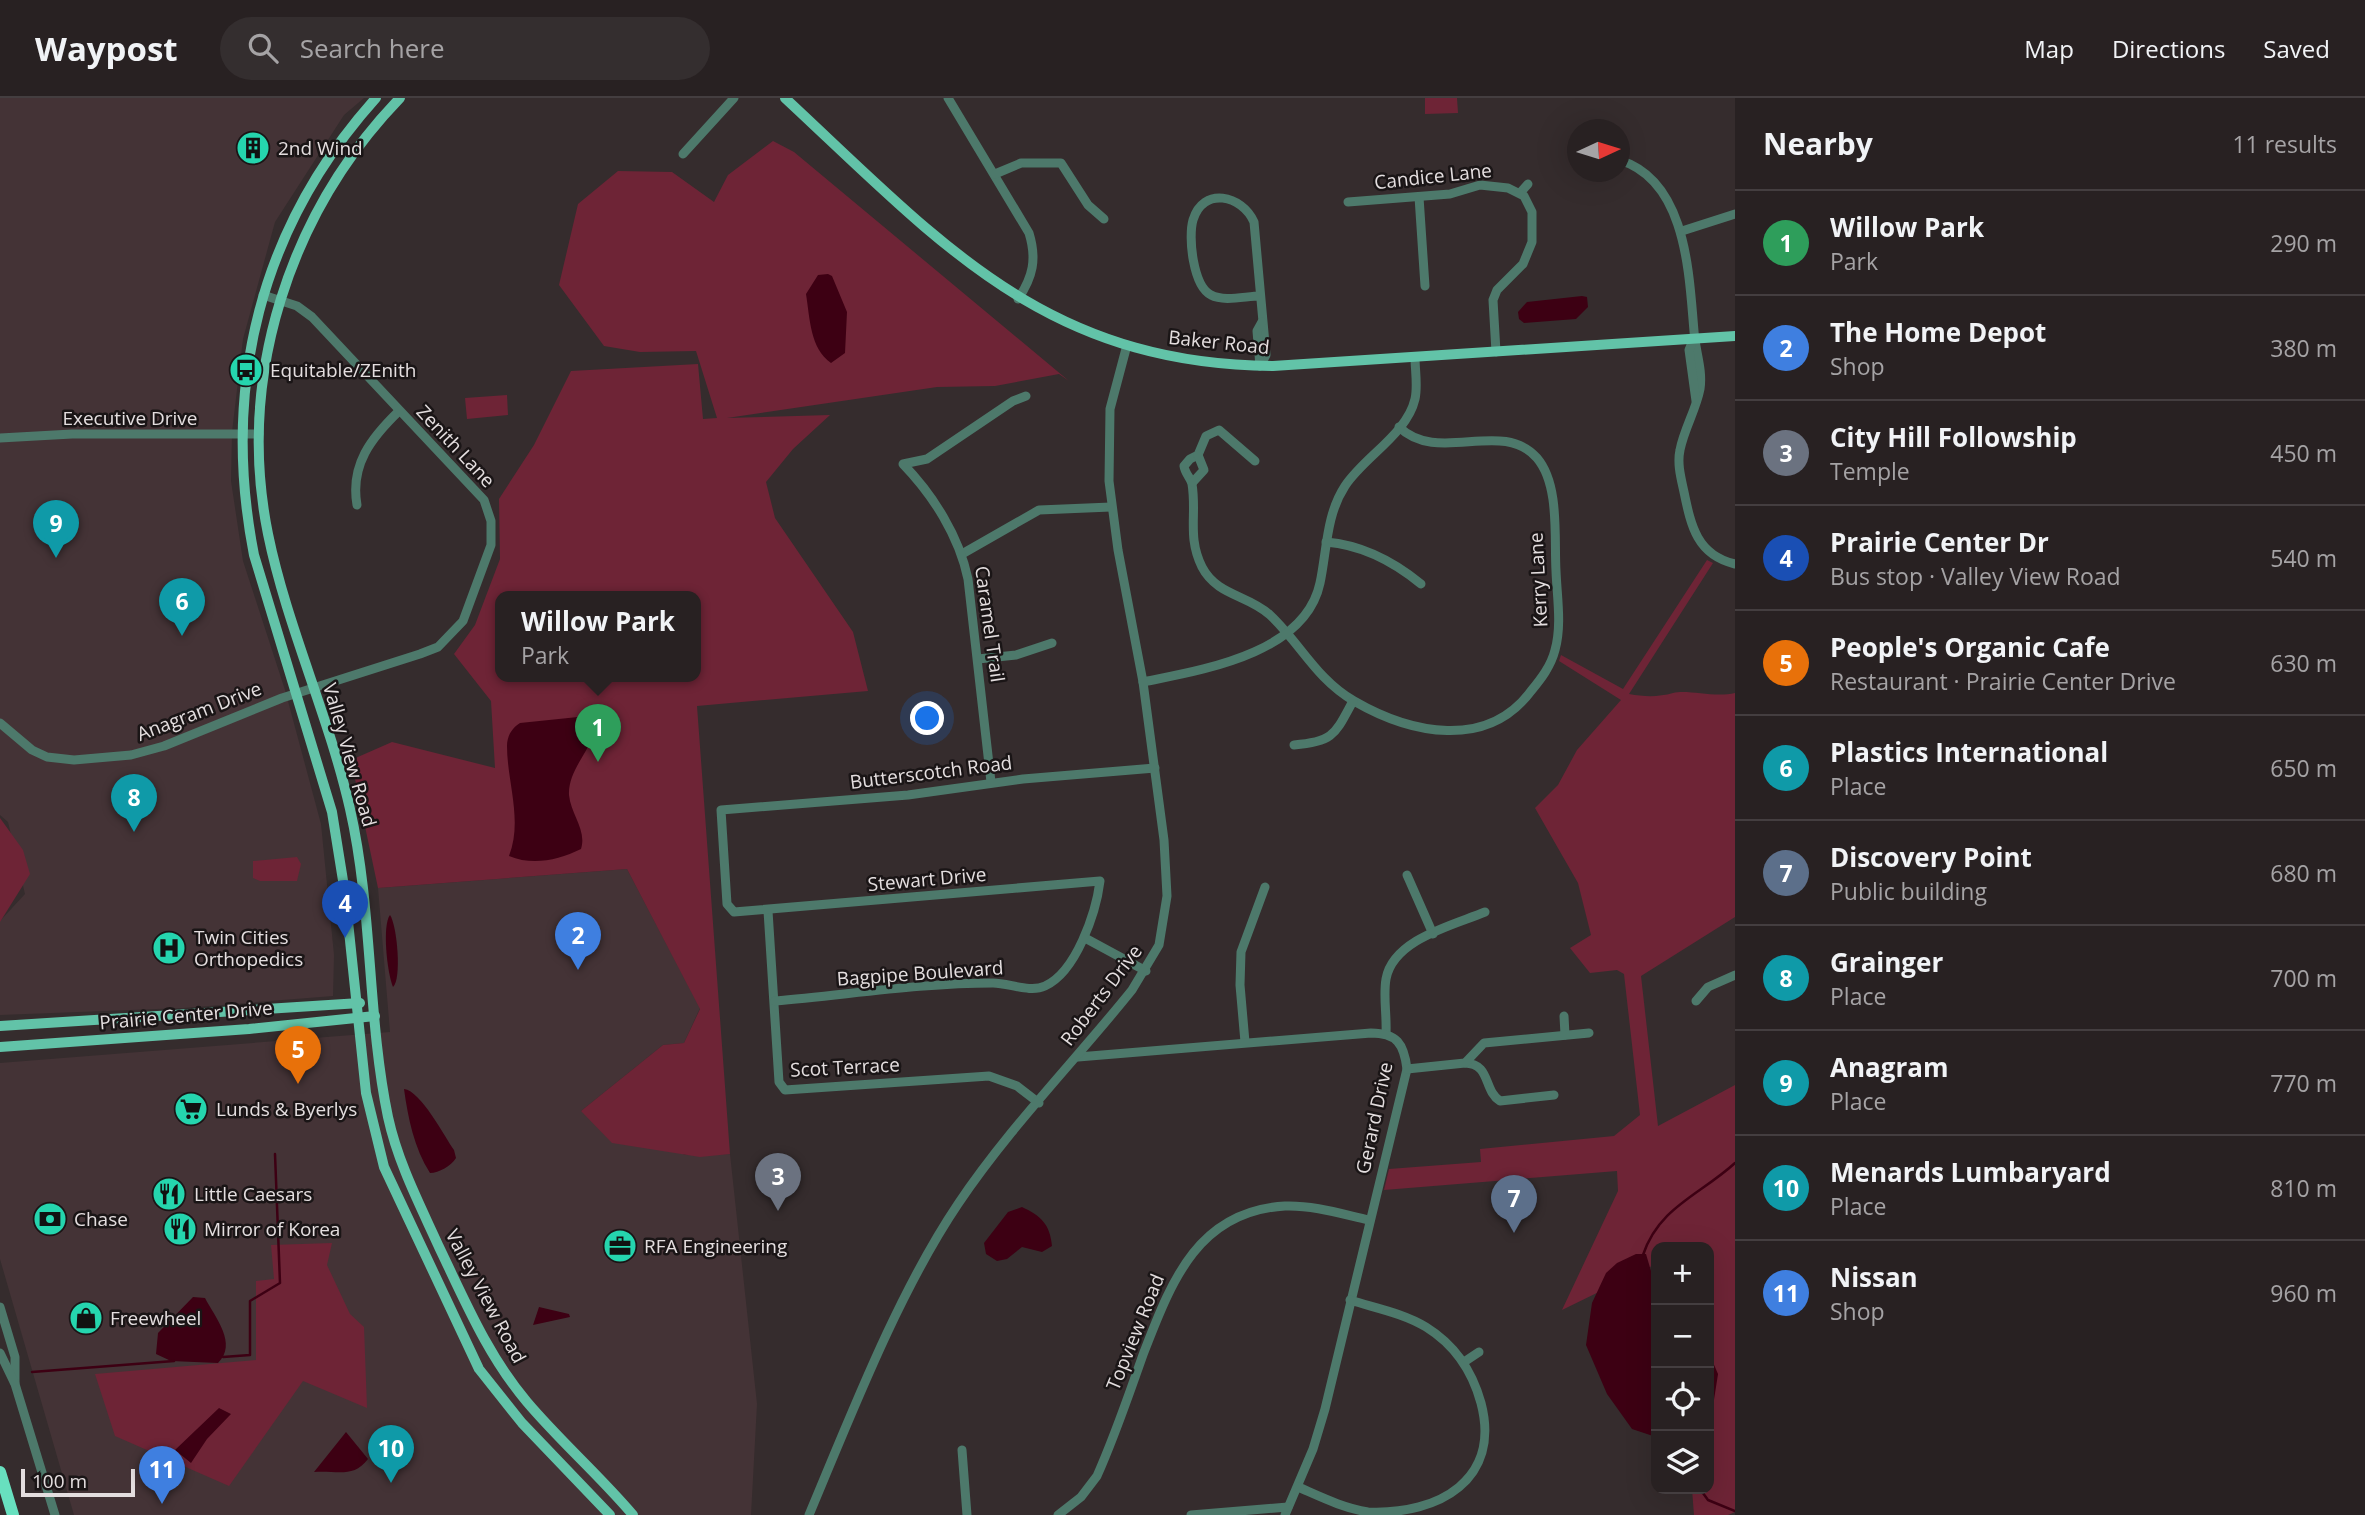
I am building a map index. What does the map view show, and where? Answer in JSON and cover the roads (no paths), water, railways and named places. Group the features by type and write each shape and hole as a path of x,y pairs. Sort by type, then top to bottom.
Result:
{"highway":[{"path":"0,1472 13,1515"}],"main road":[{"name":"Valley View Road","path":"376,98 323,164 283,241 263,295 248,358 241,435 246,516 254,555 332,812 345,893 366,1093 378,1149 394,1191 453,1320 479,1369 500,1398 610,1515"},
{"name":"Valley View Road","path":"400,98 352,153 329,188 302,240 279,300 262,388 259,434 260,476 268,532 349,807 357,843 386,1107 400,1157 488,1348 525,1400 633,1515"},
{"name":"Baker Road","path":"785,98 959,258 1018,299 1067,323 1127,345 1196,361 1260,366 1735,336"},
{"name":"Prairie Center Drive","path":"0,1026 373,1002"},
{"name":"Prairie Center Drive","path":"0,1047 375,1016"}],"street":[{"path":"376,98 389,110"},
{"path":"683,154 734,98"},
{"path":"948,98 1029,233 1033,247 1033,270 1018,299"},
{"path":"995,174 1021,163 1061,163 1088,205 1104,219"},
{"path":"1630,165 1647,176 1682,231 1691,283 1694,338 1689,350 1696,402 1682,440 1679,463 1693,533 1710,554 1735,564"},
{"path":"1496,352 1493,300 1497,290 1522,264 1532,242 1530,203 1520,192 1528,184"},
{"name":"Candice Lane","path":"1348,202 1450,194 1480,186 1508,188 1520,192"},
{"path":"1260,296 1220,298 1211,295 1199,284 1195,274 1192,222 1202,205 1222,197 1242,204 1254,222 1266,355 1260,366"},
{"path":"1419,197 1425,286"},
{"path":"1682,231 1735,214"},
{"name":"Zenith Lane","path":"263,295 297,306 312,317 484,500 491,521 491,545 463,621 446,641 420,654 296,694"},
{"name":"Roberts Drive","path":"809,1515 879,1354 939,1234 977,1178 1146,971 1164,930 1167,895 1150,769 1143,682 1111,507 1108,429 1114,392 1127,345"},
{"path":"1143,682 1232,662 1284,634 1304,616 1316,596 1333,510 1347,483 1399,427 1414,402 1415,357"},
{"name":"Caramel Trail","path":"991,782 978,659 962,554 941,514 903,464 927,459 1013,401 1026,396"},
{"path":"357,505 355,475 360,459 380,430 399,411"},
{"name":"Kerry Lane","path":"1255,461 1219,430 1206,436 1198,455 1184,466 1193,482 1191,531 1202,568 1222,590 1271,616 1318,673 1353,701 1413,726 1459,731 1487,726 1505,717 1525,699 1548,667 1558,636 1551,492 1544,468 1527,450 1506,442 1426,444 1399,427"},
{"name":"Executive Drive","path":"0,438 72,434 259,434"},
{"name":"Kerry Lane","path":"1193,482 1204,470 1198,455"},
{"path":"962,554 1039,510 1111,507"},
{"path":"1326,542 1373,553 1422,584"},
{"path":"978,659 1016,655 1052,643"},
{"name":"Anagram Drive","path":"0,723 32,750 47,757 74,760 131,755 164,746 296,694"},
{"path":"1294,745 1327,740 1336,731 1353,701"},
{"name":"Butterscotch Road","path":"721,810 939,792 991,782 1150,769"},
{"name":"Stewart Drive","path":"721,810 729,909 739,913 1100,881 1093,921 1085,937"},
{"path":"1407,875 1433,934"},
{"path":"1245,1042 1240,985 1241,952 1265,887"},
{"name":"Scot Terrace","path":"768,911 779,1082 785,1090 989,1076 1017,1086 1039,1103"},
{"path":"1387,1033 1388,972 1399,954 1433,934 1485,912"},
{"path":"1085,937 1146,971"},
{"name":"Bagpipe Boulevard","path":"775,1001 984,983 1037,989 1054,980 1085,937"},
{"path":"1696,1001 1709,987 1735,975"},
{"path":"1563,1016 1565,1035"},
{"name":"Gerard Drive","path":"1078,1056 1387,1033 1402,1046 1407,1069 1325,1409 1298,1488 1287,1511"},
{"path":"1465,1063 1484,1043 1589,1033"},
{"path":"1407,1069 1465,1063 1481,1068 1492,1093 1500,1101 1554,1095"},
{"name":"Topview Road","path":"1058,1515 1081,1497 1097,1476 1166,1296 1193,1251 1208,1237 1238,1219 1282,1207 1315,1209 1369,1220"},
{"path":"1298,1488 1350,1508 1389,1513 1428,1506 1456,1492 1476,1472 1485,1444 1481,1406 1464,1362 1424,1326 1350,1300"},
{"path":"0,1307 15,1357 15,1384"},
{"path":"1464,1362 1479,1352"},
{"path":"0,1353 15,1384 55,1515"},
{"path":"962,1450 967,1515"},
{"path":"1191,1515 1287,1511"}],"waterway":[{"path":"223,1357 250,1355 250,1301 280,1283 275,1154"},
{"path":"1643,1255 1650,1239 1670,1213 1735,1163"},
{"path":"32,1372 174,1361"},
{"path":"1704,1494 1708,1500 1735,1511"}],"place":[{"name":"2nd Wind","path":"253,148"},
{"name":"Equitable/ZEnith","path":"246,370"},
{"name":"Anagram","path":"56,558"},
{"name":"Plastics International","path":"182,636"},
{"name":"Willow Park","path":"598,762"},
{"name":"Grainger","path":"134,832"},
{"name":"Prairie Center Dr","path":"345,938"},
{"name":"Twin Cities Orthopedics","path":"169,948"},
{"name":"The Home Depot","path":"578,970"},
{"name":"People's Organic Cafe","path":"298,1084"},
{"name":"Lunds & Byerlys","path":"191,1109"},
{"name":"Little Caesars","path":"169,1194"},
{"name":"City Hill Followship","path":"778,1211"},
{"name":"Chase","path":"50,1219"},
{"name":"Mirror of Korea","path":"180,1229"},
{"name":"Discovery Point","path":"1514,1233"},
{"name":"RFA Engineering","path":"620,1246"},
{"name":"Freewheel","path":"86,1318"},
{"name":"Menards Lumbaryard","path":"391,1483"},
{"name":"Nissan","path":"162,1504"}]}
